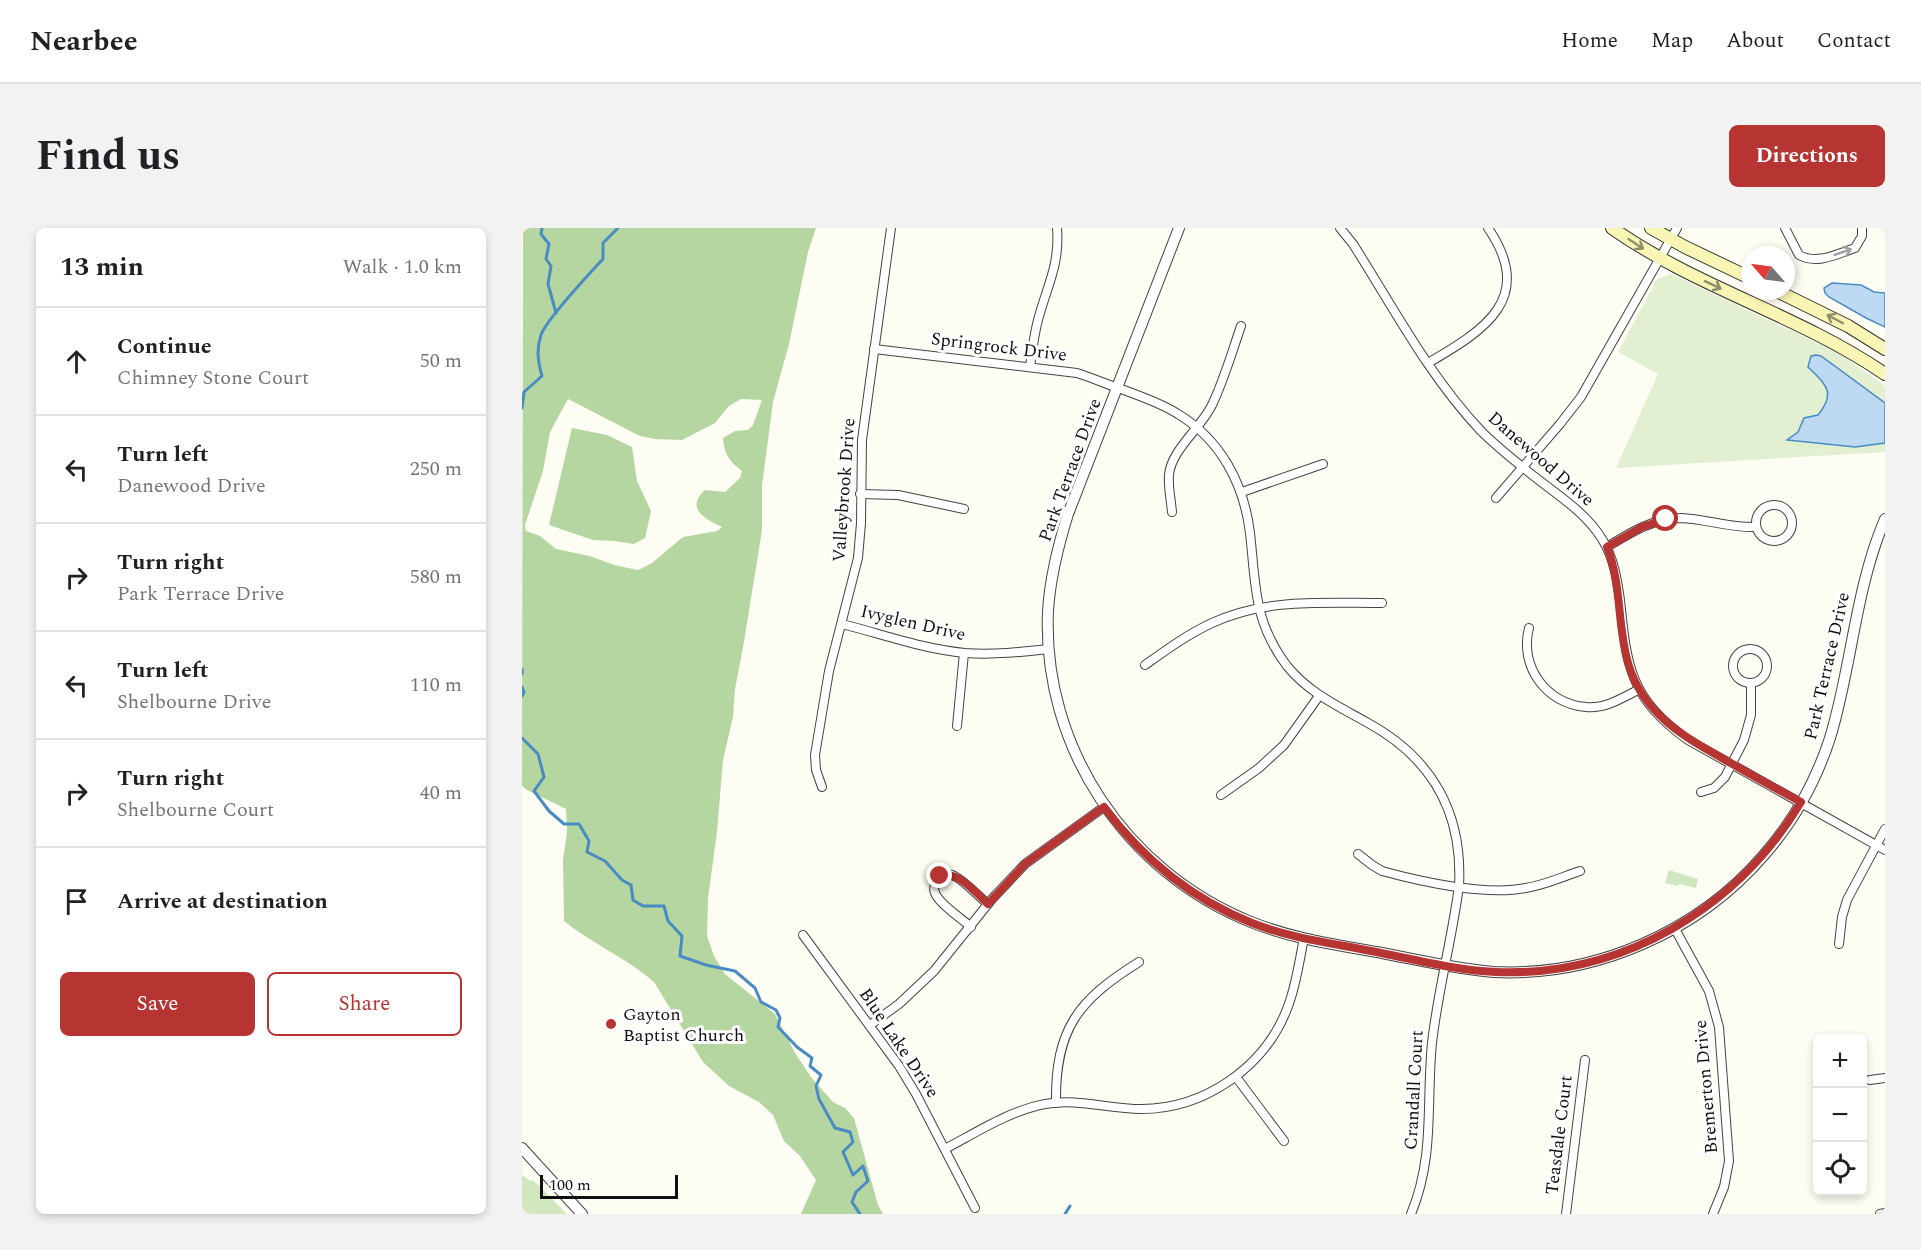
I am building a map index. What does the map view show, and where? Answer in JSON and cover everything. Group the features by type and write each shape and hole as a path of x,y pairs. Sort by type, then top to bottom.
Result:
{"main road":[{"path":"1612,228 1660,259 1817,333 1885,374"},
{"path":"1651,228 1741,274"},
{"path":"1795,300 1848,326 1885,349"}],"street":[{"name":"Valleybrook Drive","path":"822,787 816,770 815,755 822,704 858,558 861,523 862,440 891,228"},
{"path":"1030,366 1038,318 1056,262 1057,228"},
{"name":"Park Terrace Drive","path":"1179,228 1059,543 1050,595 1049,649 1054,690 1062,721 1081,766 1104,807 1130,839 1176,880 1202,898 1252,923 1304,938 1445,965 1496,972 1561,968 1622,953 1675,929 1725,894 1751,870 1779,836 1801,802 1829,739 1862,589 1871,554 1885,519"},
{"name":"Danewood Drive","path":"1340,228 1353,244 1428,363 1459,406 1502,450 1581,513 1607,547 1616,575 1628,663 1638,690 1649,705 1688,740 1885,850"},
{"path":"1428,363 1479,332 1489,323 1502,301 1507,281 1505,260 1499,244 1488,228"},
{"path":"1496,498 1581,397 1677,228"},
{"path":"1786,228 1799,255 1812,260 1855,248 1862,236 1862,228"},
{"path":"1172,512 1169,486 1171,465 1175,456 1197,429 1218,393 1240,326"},
{"name":"Springrock Drive","path":"874,349 1030,366 1077,374 1176,412 1217,448 1234,475 1242,492 1250,534 1254,588 1259,609 1275,648 1288,667 1319,696"},
{"path":"1242,492 1323,464"},
{"path":"860,494 898,495 964,509"},
{"path":"1770,506 1786,511 1791,521 1791,527 1785,537 1774,541 1762,537 1756,527 1757,516 1770,506"},
{"path":"1607,547 1642,527 1666,519 1679,518 1720,525 1756,527"},
{"path":"1145,665 1213,622 1259,609 1280,604 1310,602 1382,603"},
{"name":"Ivyglen Drive","path":"842,624 964,653 1049,649"},
{"path":"1529,627 1525,641 1535,675 1543,687 1558,698 1572,704 1593,707 1611,703 1638,690"},
{"path":"1749,649 1762,654 1766,667 1763,676 1751,683 1738,678 1733,665 1736,656 1749,649"},
{"path":"957,726 964,653"},
{"path":"1701,792 1718,784 1744,741 1752,703 1751,683"},
{"path":"1221,795 1259,768 1284,744 1319,696"},
{"name":"Crandall Court","path":"1319,696 1390,736 1415,757 1432,779 1448,808 1457,836 1459,886 1435,1021 1431,1056 1429,1143 1426,1168 1411,1214"},
{"path":"870,1025 919,986 1025,864 1104,807"},
{"path":"1839,944 1842,917 1847,900 1885,829"},
{"path":"1358,854 1382,871 1480,890 1525,889 1580,871"},
{"path":"971,927 936,896 934,887 937,879 945,875 953,875 988,904"},
{"name":"Bremerton Drive","path":"1675,929 1710,991 1719,1027 1729,1161 1724,1187 1713,1214"},
{"name":"Blue Lake Drive","path":"803,935 899,1066 975,1208"},
{"path":"945,1149 1013,1113 1032,1107 1056,1103 1140,1109 1175,1105 1204,1096 1236,1077 1269,1043 1284,1016 1294,988 1304,938"},
{"path":"1056,1103 1058,1057 1073,1021 1081,1008 1102,986 1139,962"},
{"name":"Teasdale Court","path":"1566,1214 1585,1060"},
{"path":"1236,1077 1284,1141"},
{"path":"1870,1080 1885,1078"},
{"path":"522,1148 582,1214"},
{"path":"1880,1214 1885,1213"}],"green space":[{"path":"523,228 816,228 808,252 789,344 773,402 762,486 762,530 735,689 733,717 723,760 717,832 708,898 707,936 714,956 725,974 775,1014 795,1053 811,1077 833,1102 845,1108 854,1118 878,1205 883,1214 801,1214 816,1180 800,1156 784,1141 773,1115 759,1102 729,1086 703,1062 654,982 644,973 564,921 563,860 567,833 566,809 522,786","holes":["568,399 640,436 682,440 715,423 729,406 741,399 762,400 753,425 748,430 735,431 723,438 728,457 742,471 740,478 725,492 705,490 699,497 697,508 704,517 722,527 717,531 683,537 652,563 638,570 556,549 540,536 526,531 525,525 543,471 550,432"]},
{"path":"1671,274 1839,353 1885,386 1885,452 1616,468 1658,374 1618,352 1657,279"},
{"path":"572,428 607,435 632,447 637,481 651,511 645,538 634,544 593,540 549,525"},
{"path":"1669,870 1698,879 1696,888 1665,883"},
{"path":"522,1175 530,1181 533,1180 567,1214 522,1214"}],"water":[{"path":"1832,283 1861,285 1874,292 1885,293 1885,327 1829,297 1824,288"},
{"path":"1811,356 1821,356 1885,403 1885,443 1855,447 1787,440 1798,432 1804,418 1818,415 1827,400 1828,394 1824,384 1808,367"}],"waterway":[{"path":"542,228 541,234 549,244 546,259 551,266 548,284 556,313"},
{"path":"522,408 524,392 542,376 538,351 541,335 551,319 603,259 603,243 618,228"},
{"path":"522,669 522,674"},
{"path":"522,687 524,692 522,696"},
{"path":"522,738 538,754 544,777 534,791 549,811 564,824 579,824 589,841 587,852 605,861 622,880 631,885 633,900 643,906 664,906 668,921 682,936 680,956 706,965 735,971 755,988 761,1002 776,1010 780,1018 778,1027 797,1047 812,1058 810,1066 821,1075 816,1086 819,1099 835,1128 850,1132 853,1142 843,1152 853,1175 863,1166 868,1181 856,1192 852,1202 860,1214"},
{"path":"1065,1214 1070,1206"}],"place":[{"name":"Gayton Baptist Church","path":"611,1024"}],"route":[{"path":"940,876 953,875 988,904 1025,864 1104,807 1148,857 1202,898 1252,923 1304,938 1466,969 1496,972 1561,968 1591,962 1645,944 1675,929 1725,894 1765,854 1801,802 1688,740 1660,717 1638,690 1628,663 1616,575 1607,547 1642,527 1666,519"}]}
